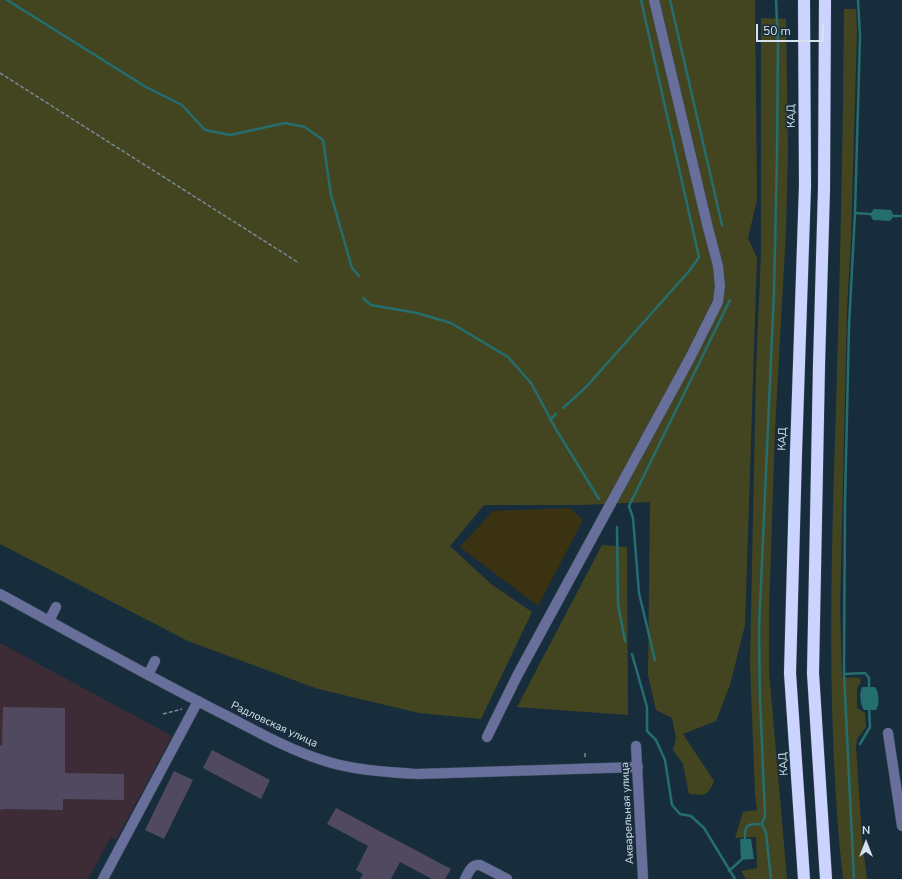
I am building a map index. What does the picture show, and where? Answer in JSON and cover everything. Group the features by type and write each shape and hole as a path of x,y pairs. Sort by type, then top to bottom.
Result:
{"highway":[{"name":"КАД","path":"804,0 806,186 796,446 790,672 804,879"},
{"path":"825,0 824,189 813,673 826,879"}],"street":[{"path":"487,737 517,676 687,365 718,302 720,286 718,266 706,224 654,0"},
{"name":"Радловская улица","path":"0,594 198,701 291,749 320,760 364,769 417,774 638,768"},
{"path":"49,621 56,607"},
{"path":"148,674 155,661"},
{"path":"102,879 198,701"},
{"path":"888,733 902,826"},
{"name":"Акварельная улица","path":"636,746 643,879"},
{"path":"465,879 471,867 475,864 480,865 507,879"}],"path":[{"path":"0,73 299,263"},
{"path":"163,714 184,708"}],"shaded area":[{"path":"0,0 755,0 757,200 748,238 757,258 745,625 730,685 716,721 683,734 714,781 708,792 702,795 689,794 683,764 673,750 676,738 672,718 656,710 648,675 650,502 581,505 484,505 450,546 491,584 532,612 481,719 419,713 318,689 188,641 0,544"},
{"path":"844,9 856,9 857,31 851,238 847,310 840,606 842,677 860,678 861,682 857,688 857,708 865,713 866,727 857,739 856,747 862,839 867,879 843,879 834,761 832,702 831,643 833,525 839,307"},
{"path":"761,18 786,19 788,150 786,230 775,430 769,611 769,671 787,879 746,879 741,871 757,868 756,837 735,838 743,812 757,810 755,794 750,664 756,369 761,254"},
{"path":"874,209 891,210 894,216 890,221 873,220 870,214"},
{"path":"602,545 627,547 628,715 517,707"},
{"path":"0,643 172,736 116,840 111,837 88,879 0,879"},
{"path":"862,687 875,687 878,695 876,710 864,710 860,698"},
{"path":"740,839 751,839 754,859 741,860"}],"sand":[{"path":"570,508 583,520 538,606 460,547 493,511"}],"building":[{"path":"3,707 65,708 65,773 124,774 124,800 63,799 63,810 0,810 0,745 2,746"},
{"path":"212,750 270,780 261,799 203,768"},
{"path":"174,771 193,780 164,839 145,830"},
{"path":"336,808 451,869 445,879 432,879 400,862 391,879 360,879 363,874 356,870 368,846 327,824"}],"waterway":[{"path":"7,0 146,87 182,105 205,130 230,135 285,123 305,127 323,140 331,195 352,268 359,276"},
{"path":"563,408 587,386 690,270 699,257 641,0"},
{"path":"670,0 722,225"},
{"path":"771,879 766,833 762,824 765,816 760,698 759,629 774,292 778,43 776,0"},
{"path":"854,879 844,674 845,502 849,326 855,213 860,36 858,0"},
{"path":"855,213 870,214"},
{"path":"894,216 902,216"},
{"path":"363,298 371,305 417,313 451,323 508,357 531,383 557,431 599,499"},
{"path":"655,660 639,593 633,518 629,506 730,300"},
{"path":"550,420 556,414"},
{"path":"617,527 618,604 625,641"},
{"path":"632,654 647,707 647,731 656,740 665,760 672,805 680,814 691,816 704,828 735,879"},
{"path":"844,674 865,673 869,678 869,690"},
{"path":"860,744 870,727 869,707"},
{"path":"745,839 745,830 748,826 762,824"},
{"path":"729,871 741,860"}]}
